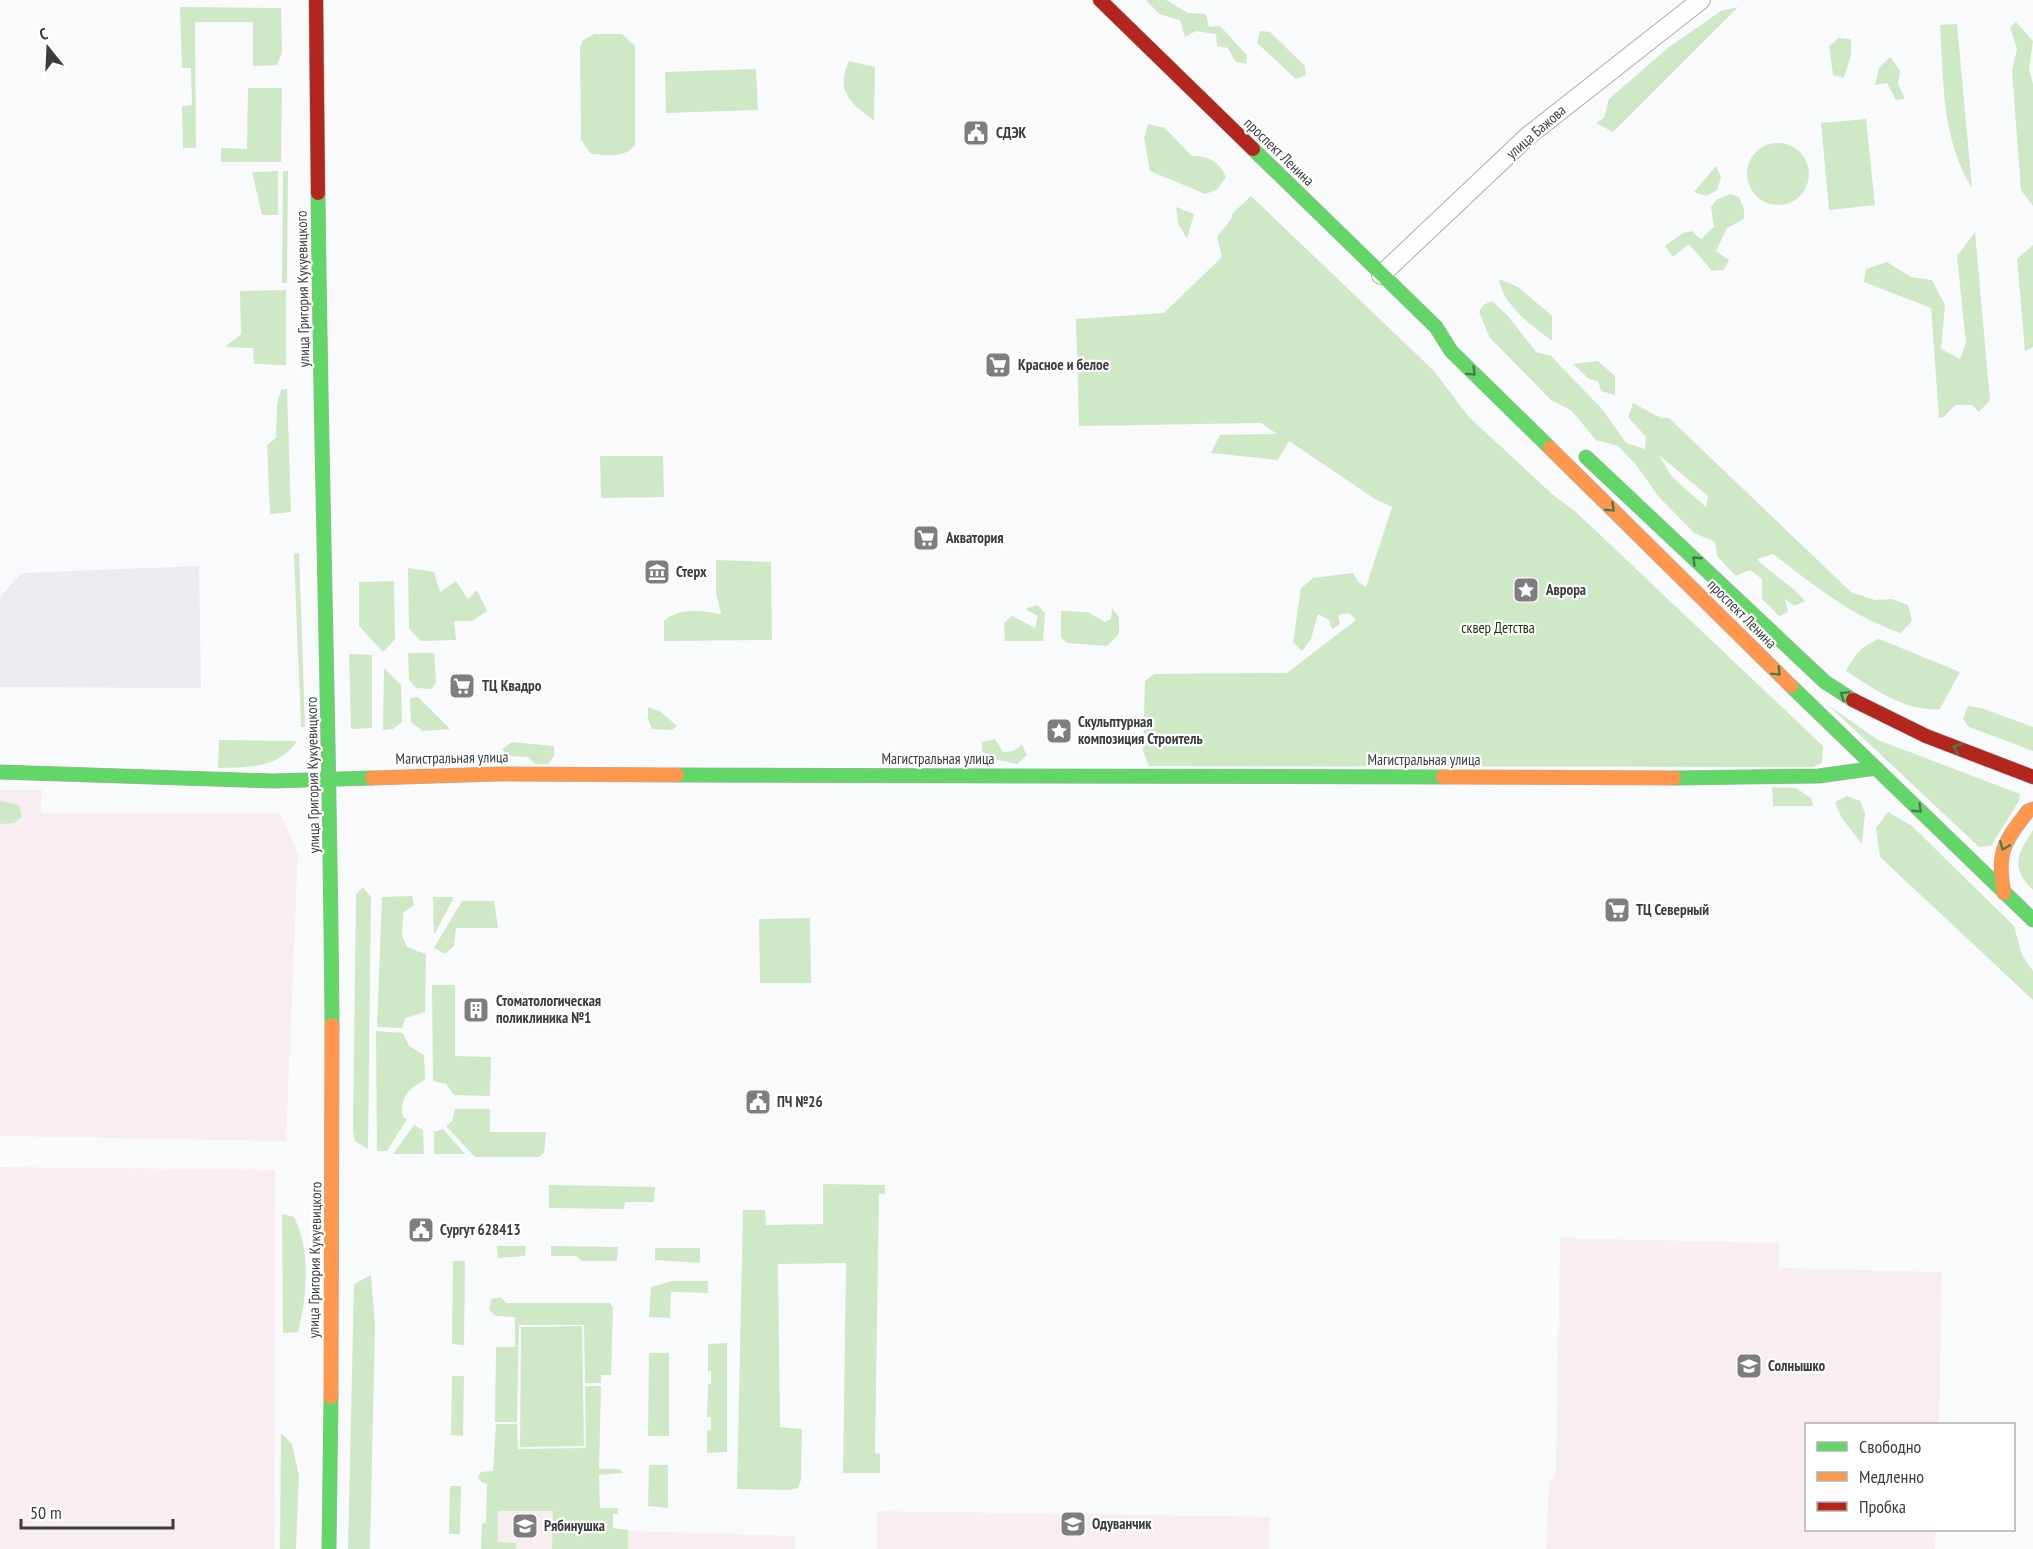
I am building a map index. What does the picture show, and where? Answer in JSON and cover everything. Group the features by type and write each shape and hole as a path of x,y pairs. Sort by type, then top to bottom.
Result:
{"main road":[{"name":"улица Григория Кукуевицкого","path":"316,0 322,543 330,777 333,1160 329,1549"},
{"name":"проспект Ленина","path":"1100,0 1436,327 1451,351 2033,920"},
{"name":"проспект Ленина","path":"1436,327 1462,340"},
{"name":"проспект Ленина","path":"1573,445 1825,682 1847,698 1895,722 2033,777"},
{"name":"Магистральная улица","path":"0,772 273,781 330,777 509,774 1764,778 1819,776 1876,768"},
{"path":"2004,893 1998,864 2005,841 2028,811 2033,808"}],"street":[{"name":"улица Бажова","path":"1381,275 1528,136 1701,0"}],"shaded area":[{"path":"199,566 201,688 0,687 0,597 22,573"},
{"path":"0,790 42,790 41,813 280,813 298,854 286,1141 0,1136"},
{"path":"0,1167 275,1170 274,1549 0,1549"},
{"name":"Солнышко","path":"1560,1238 1779,1243 1779,1268 1942,1272 1939,1423 1805,1423 1805,1531 1936,1531 1935,1549 1546,1549 1549,1484 1556,1472"},
{"name":"Рябинушка","path":"489,1506 562,1507 562,1529 795,1536 795,1549 488,1549"},
{"name":"Одуванчик","path":"877,1511 1270,1517 1269,1549 877,1549"}],"green space":[{"path":"1146,0 1166,0 1188,13 1206,14 1209,27 1220,26 1247,55 1246,64 1236,62 1228,48 1217,46 1216,34 1196,31 1185,37 1180,20 1159,14"},
{"path":"180,7 281,8 282,53 277,65 253,66 253,22 195,22 196,148 183,148 182,106 192,105 191,68 182,68"},
{"path":"1738,7 1613,132 1596,123 1604,118 1609,99 1669,47 1721,11"},
{"path":"2016,22 2033,41 2029,69 2033,84 2033,206 2021,190 2012,70 2017,49 2010,27"},
{"path":"1957,24 1972,188 1954,149 1944,89 1940,25"},
{"path":"1260,31 1270,32 1305,66 1306,75 1296,79 1257,43"},
{"path":"594,34 622,34 635,46 635,145 621,154 591,154 581,140 580,47 583,40"},
{"path":"1839,38 1851,39 1851,55 1844,78 1833,75 1829,46"},
{"path":"1890,57 1900,71 1898,84 1905,99 1896,100 1887,83 1875,85 1879,68"},
{"path":"849,61 875,67 874,121 852,102 844,89 845,72"},
{"path":"756,69 758,110 666,113 665,72"},
{"path":"248,88 282,88 281,162 221,162 221,148 247,149"},
{"path":"1866,119 1875,205 1829,210 1821,123"},
{"path":"1148,124 1165,128 1192,156 1208,158 1217,163 1226,177 1217,190 1205,194 1150,171 1144,138"},
{"path":"1772,143 1784,143 1800,152 1807,162 1809,174 1807,186 1800,196 1784,205 1772,205 1761,200 1752,191 1747,180 1747,168 1752,157 1761,148"},
{"path":"1716,166 1721,177 1717,190 1707,196 1694,192"},
{"path":"278,171 278,215 262,215 252,172"},
{"path":"283,171 288,171 287,283 282,283"},
{"path":"1730,194 1739,197 1744,210 1744,219 1727,228 1716,251 1729,260 1724,270 1712,271 1689,244 1673,257 1665,246 1683,233 1692,231 1701,239 1714,227 1711,207 1716,200"},
{"name":"сквер Детства","path":"1251,196 1434,371 1468,416 1552,494 1576,512 1823,746 1822,763 1813,767 1149,766 1143,751 1145,681 1154,674 1287,673 1356,620 1349,613 1338,615 1340,624 1332,629 1329,620 1318,614 1311,639 1302,651 1293,642 1301,588 1313,578 1353,573 1358,582 1366,587 1392,507 1375,499 1289,441 1278,460 1211,453 1220,435 1277,434 1261,423 1079,426 1076,319 1164,313 1222,257 1217,237 1232,218 1232,214"},
{"path":"1176,207 1194,214 1187,239 1178,223"},
{"path":"1975,232 1990,400 1979,412 1972,405 1955,405 1944,417 1939,418 1931,308 1864,282 1866,269 1887,262 1911,277 1932,280 1945,305 1941,349 1960,359 1966,343 1957,256"},
{"path":"2033,245 2033,347 2025,351 2017,259"},
{"path":"1499,279 1518,287 1552,316 1552,341 1512,306 1501,289"},
{"path":"286,290 286,365 254,364 253,348 225,347 241,334 240,291"},
{"path":"1492,301 1508,316 1536,352 1551,356 1603,410 1626,443 1645,449 1646,437 1628,417 1633,403 1661,418 1669,418 1851,592 1875,600 1892,599 1908,605 1912,621 1901,633 1866,618 1834,599 1773,554 1757,559 1805,601 1794,606 1785,599 1788,612 1779,616 1762,599 1762,579 1750,570 1736,576 1717,556 1715,542 1694,533 1658,496 1637,466 1618,446 1596,440 1571,410 1552,401 1490,338 1479,312 1483,305","holes":["1659,455 1708,496 1706,507 1672,477"]},
{"path":"1598,361 1615,376 1615,395 1601,391 1598,381 1589,379 1573,364"},
{"path":"287,389 291,512 270,514 267,445 276,438 277,404 281,390"},
{"path":"600,456 663,456 664,497 601,498"},
{"path":"299,553 305,727 301,727 294,554"},
{"path":"716,560 771,562 772,640 664,641 664,621 670,617 691,611 721,614 716,593"},
{"path":"408,568 434,572 440,592 456,581 468,599 477,590 487,611 472,621 454,621 456,640 421,641 409,629"},
{"path":"394,581 395,639 383,652 359,626 359,582"},
{"path":"1037,605 1045,613 1043,641 1005,641 1004,623 1012,616 1035,628 1038,616 1025,609"},
{"path":"1112,608 1119,617 1119,634 1107,646 1067,643 1061,638 1061,611 1088,612 1105,622 1111,619"},
{"path":"1879,639 1960,672 1940,709 1914,707 1902,703 1879,692 1846,671 1859,652"},
{"path":"408,653 434,653 436,682 432,689 416,688 409,680"},
{"path":"349,654 372,655 372,728 351,729"},
{"path":"384,668 401,685 402,722 393,729 383,730"},
{"path":"418,697 450,729 423,731 411,722 410,698"},
{"path":"1828,705 1878,740 2020,794 2019,801 1991,846 1979,847"},
{"path":"1968,706 1981,708 2033,727 2033,751 1969,727 1963,719"},
{"path":"648,707 661,712 677,726 672,730 652,729 648,719"},
{"path":"995,739 1003,752 1013,751 1022,745 1027,755 1017,764 994,759 982,751 982,742"},
{"path":"219,740 297,741 281,757 272,762 262,765 218,768"},
{"path":"512,742 554,746 554,756 548,764 535,764 528,757 508,756 502,749"},
{"path":"1772,787 1796,788 1811,798 1813,806 1773,806"},
{"path":"1847,796 1860,801 1865,813 1862,844 1841,817 1835,802"},
{"path":"0,801 19,805 22,817 14,823 0,824"},
{"path":"1888,812 1912,826 2014,926 2022,955 2033,971 2033,1000 1880,857 1876,828"},
{"path":"2033,830 2033,890 2021,875 2018,861 2023,846"},
{"path":"363,887 371,897 368,1149 355,1141 353,1130 356,894"},
{"path":"412,896 414,905 403,913 402,935 407,947 426,954 425,1012 405,1018 402,1028 377,1027 382,897"},
{"path":"433,897 454,897 434,935"},
{"path":"462,901 494,901 498,928 456,928 454,946 445,954 434,948"},
{"path":"810,918 811,983 760,983 759,919"},
{"path":"432,985 455,985 455,1056 491,1057 490,1096 454,1095 446,1084 433,1081"},
{"path":"376,1031 403,1033 409,1046 424,1055 425,1080 406,1094 402,1110 403,1117 407,1119 387,1151 377,1151"},
{"path":"455,1109 490,1109 490,1132 546,1132 544,1153 539,1157 475,1157 446,1126 452,1121"},
{"path":"414,1125 423,1130 424,1154 393,1154"},
{"path":"443,1129 465,1154 434,1154 434,1132"},
{"path":"823,1184 885,1185 885,1194 879,1194 875,1453 880,1454 880,1473 843,1473 846,1263 778,1264 780,1427 802,1429 801,1480 798,1488 789,1490 737,1489 743,1210 765,1210 766,1225 823,1224"},
{"path":"549,1185 655,1187 654,1202 625,1202 624,1209 549,1208"},
{"path":"282,1214 294,1217 303,1244 306,1274 304,1304 298,1332 283,1333"},
{"path":"497,1246 526,1246 525,1256 498,1258"},
{"path":"551,1246 618,1247 617,1261 582,1261 576,1256 551,1256"},
{"path":"655,1248 700,1248 700,1263 655,1260"},
{"path":"453,1261 465,1261 464,1345 452,1344"},
{"path":"371,1275 375,1326 370,1549 348,1549 354,1284"},
{"path":"673,1281 708,1281 708,1293 671,1292 670,1318 649,1317 651,1287"},
{"path":"501,1297 506,1303 610,1303 613,1308 611,1375 601,1375 601,1383 585,1383 584,1325 519,1325 517,1422 495,1422 496,1347 515,1347 515,1317 496,1316 489,1310 491,1299"},
{"path":"582,1326 584,1446 520,1447 521,1327"},
{"path":"727,1343 727,1452 707,1453 707,1431 711,1430 711,1417 707,1417 708,1384 711,1384 711,1371 708,1371 708,1344"},
{"path":"649,1353 669,1353 669,1436 648,1436"},
{"path":"452,1376 464,1376 463,1436 451,1435"},
{"path":"585,1386 601,1386 599,1469 619,1469 623,1473 599,1475 600,1508 618,1508 618,1514 613,1514 613,1528 628,1530 628,1549 552,1549 553,1511 498,1511 498,1542 516,1543 516,1549 481,1549 482,1524 486,1523 487,1484 481,1482 478,1477 481,1472 493,1471 496,1424 517,1424 518,1449 586,1448"},
{"path":"281,1433 292,1444 299,1476 296,1549 280,1549"},
{"path":"649,1465 668,1465 668,1508 648,1506"},
{"path":"450,1486 461,1486 460,1534 449,1534"}],"traffic: fast":[{"path":"1253,149 1436,327 1451,351 1550,448"},
{"path":"318,193 332,1025"},
{"path":"1586,457 1825,682 1853,700"},
{"path":"1791,686 2033,920"},
{"path":"1674,778 1819,776 1876,768"},
{"path":"0,772 273,781 372,778"},
{"path":"677,775 1443,777"},
{"path":"329,1549 331,1397"}],"traffic: slow":[{"path":"1550,448 1791,686"},
{"path":"372,778 498,774 677,775"},
{"path":"1443,777 1674,778"},
{"path":"2004,893 2001,868 2004,849 2020,822 2028,811 2033,809"},
{"path":"331,1397 332,1025"}],"traffic: jam":[{"path":"316,0 318,193"},
{"path":"1100,0 1253,149"},
{"path":"1853,700 1926,736 2033,777"}],"place":[{"name":"СДЭК","path":"976,133"},
{"name":"Красное и белое","path":"998,365"},
{"name":"Акватория","path":"926,538"},
{"name":"Стерх","path":"657,572"},
{"name":"Аврора","path":"1526,590"},
{"name":"ТЦ Квадро","path":"462,686"},
{"name":"Скульптурная композиция Строитель","path":"1059,731"},
{"name":"ТЦ Северный","path":"1617,910"},
{"name":"Стоматологическая поликлиника №1","path":"476,1010"},
{"name":"ПЧ №26","path":"758,1102"},
{"name":"Сургут 628413","path":"421,1230"},
{"name":"Солнышко","path":"1749,1366"},
{"name":"Одуванчик","path":"1073,1524"},
{"name":"Рябинушка","path":"525,1526"}]}
